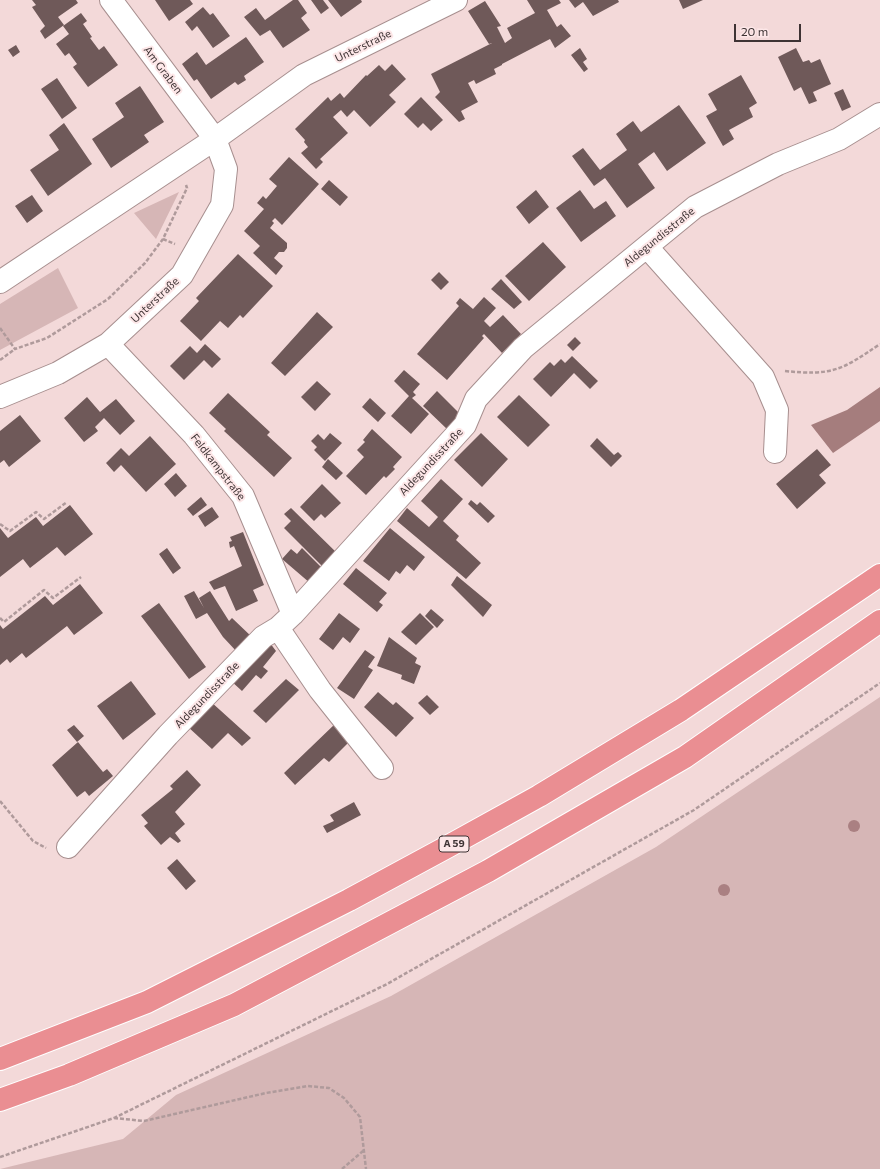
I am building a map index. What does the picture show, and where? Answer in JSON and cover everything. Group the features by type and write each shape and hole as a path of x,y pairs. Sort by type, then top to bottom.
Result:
{"highway":[{"name":"A 59","path":"0,1060 147,1002 349,900 447,847 539,796 681,710 880,575"},
{"path":"0,1100 69,1075 234,1005 488,871 685,757 880,621"}],"street":[{"name":"Am Graben","path":"111,0 215,139"},
{"name":"Unterstraße","path":"0,282 215,139 304,75 456,0"},
{"name":"Aldegundisstraße","path":"68,847 189,713 263,637 285,621 465,425 476,399 523,348 695,207 778,164 839,139 880,114"},
{"name":"Unterstraße","path":"0,397 58,373 108,344 182,275 222,205 226,169 215,139"},
{"path":"647,247 763,378 777,410 775,452"},
{"name":"Feldkampstraße","path":"108,344 194,435 243,496 285,621 320,690 382,768"}],"path":[{"path":"0,360 15,349 46,338 102,303 145,263 163,239 187,188 181,161"},
{"path":"0,328 15,349"},
{"path":"763,378 774,370 819,374 829,372 850,365 880,344"},
{"path":"0,524 10,531 36,512 44,519 67,502"},
{"path":"0,618 4,622 44,590 53,598 81,577"},
{"path":"0,1156 114,1118 394,980 694,810 880,683"},
{"path":"0,801 33,842 49,850 68,847"},
{"path":"114,1118 144,1121 266,1093 308,1086 329,1088 344,1098 360,1117 366,1169"},
{"path":"342,1169 363,1151"}],"shaded area":[{"path":"179,192 156,239 134,213"},
{"path":"58,268 78,308 0,350 0,304"},
{"path":"880,387 880,421 833,453 811,425 847,410"},
{"path":"880,697 880,1169 0,1169 123,1139 176,1095 391,996 656,847"}],"building":[{"path":"32,0 76,0 78,3 58,17 64,25 45,39 40,31 45,26 32,7 36,5"},
{"path":"155,0 190,0 193,4 169,21"},
{"path":"293,0 298,0 307,13 301,18 310,30 283,48 270,30 260,36 244,17 256,8 265,20"},
{"path":"311,0 323,0 329,8 321,14"},
{"path":"328,0 361,0 362,2 341,17"},
{"path":"527,0 559,0 561,3 547,10 557,27 561,24 571,36 555,48 550,39 494,69 496,74 476,84 474,80 468,83 478,102 461,111 465,119 459,122 435,97 440,92 431,74 492,43 489,44 468,11 485,1 501,26 497,27 505,43 512,38 507,28 535,13"},
{"path":"569,0 618,0 619,2 593,16 583,2 575,8"},
{"path":"679,0 703,0 683,9"},
{"path":"203,7 210,15 213,13 230,36 213,48 197,26 192,31 185,22"},
{"path":"81,13 87,21 83,24 92,37 90,38 99,50 104,46 118,65 88,87 73,67 77,64 69,53 65,56 56,44 69,34 63,26"},
{"path":"246,37 264,62 244,76 246,80 238,85 235,82 211,99 197,79 194,81 182,64 197,52 206,65"},
{"path":"16,45 20,52 13,57 8,50"},
{"path":"580,48 587,59 583,62 588,69 584,72 571,55"},
{"path":"796,48 803,62 809,60 811,63 820,59 831,84 813,92 817,101 809,104 801,87 794,91 778,57"},
{"path":"392,64 406,79 389,95 396,102 370,127 354,110 347,117 341,110 333,117 348,133 320,159 323,162 316,169 301,153 308,147 304,142 305,140 295,129 328,97 331,101 340,93 344,98 366,75 367,76 379,65 385,71"},
{"path":"741,75 757,103 749,108 753,117 729,130 734,139 723,146 706,116 717,110 708,94"},
{"path":"57,78 77,108 62,119 41,89"},
{"path":"140,86 164,122 144,135 149,142 111,168 92,139 124,117 115,103"},
{"path":"843,89 851,107 842,111 834,93"},
{"path":"421,97 443,120 431,131 423,123 418,128 404,114"},
{"path":"679,105 706,143 667,171 654,152 638,164 655,188 627,208 605,178 594,186 572,156 583,148 600,170 627,150 616,134 633,121 641,132"},
{"path":"64,123 92,164 48,196 30,170 59,150 49,135"},
{"path":"289,157 319,184 282,225 275,218 272,221 274,223 270,228 287,243 287,248 284,252 279,252 274,258 283,266 276,275 253,253 260,246 244,231 264,209 257,203 263,196 266,199 277,186 269,179"},
{"path":"329,180 348,197 340,206 321,189"},
{"path":"536,190 549,207 529,224 516,207"},
{"path":"580,190 594,209 606,201 616,216 581,242 556,208"},
{"path":"32,195 43,211 27,223 15,206"},
{"path":"543,242 566,267 529,301 505,276"},
{"path":"238,254 273,286 243,318 240,315 228,328 220,321 201,341 180,321 199,301 196,298"},
{"path":"439,272 449,282 441,290 431,280"},
{"path":"501,279 522,302 514,309 491,289"},
{"path":"484,297 496,308 484,321 490,327 503,315 521,334 502,353 484,334 482,336 484,338 447,380 417,354 459,306 456,303 460,298 473,309"},
{"path":"317,312 333,327 285,376 271,363"},
{"path":"575,337 581,343 573,351 567,345"},
{"path":"205,344 221,359 212,368 204,360 184,380 170,366 190,346 197,353"},
{"path":"572,356 598,381 590,389 574,373 551,397 533,379 550,362 554,366 561,359 565,363"},
{"path":"404,370 420,384 413,392 416,395 412,398 429,414 411,434 391,416 409,396 394,381"},
{"path":"317,381 331,394 315,411 301,397"},
{"path":"437,391 461,415 448,430 423,406"},
{"path":"228,393 270,432 267,435 292,458 274,477 224,431 226,429 209,413"},
{"path":"519,395 550,425 528,447 497,417"},
{"path":"87,397 100,412 116,399 135,421 120,435 104,418 95,427 98,431 84,442 64,418"},
{"path":"370,398 386,413 378,422 362,407"},
{"path":"20,415 41,441 9,467 4,460 0,463 0,431"},
{"path":"372,429 402,457 393,467 395,469 386,478 384,476 366,495 346,476 364,457 357,450 365,442 363,440"},
{"path":"330,433 342,443 325,461 314,450 317,447 311,441 318,434 324,440"},
{"path":"481,433 508,459 482,487 454,460"},
{"path":"150,436 176,464 146,492 121,465 114,472 106,463 121,448 129,456"},
{"path":"597,438 614,455 618,452 622,456 611,467 590,446"},
{"path":"817,449 831,465 819,475 826,483 797,509 776,484"},
{"path":"328,459 343,473 336,480 322,467"},
{"path":"176,473 187,486 175,497 164,484"},
{"path":"441,479 463,499 443,521 459,536 456,540 481,563 466,579 397,521 407,508 429,527 438,517 421,501"},
{"path":"322,484 341,503 325,518 321,514 314,521 300,507"},
{"path":"201,497 207,505 193,516 187,509"},
{"path":"471,500 477,505 480,502 495,516 488,523 468,504"},
{"path":"70,505 93,534 65,556 57,547 30,568 23,559 0,577 0,528 8,538 36,517 43,526"},
{"path":"212,507 219,517 205,527 198,516"},
{"path":"291,508 339,555 325,569 284,528 291,521 284,514"},
{"path":"390,528 425,557 414,571 407,565 400,574 396,571 389,581 363,561"},
{"path":"243,532 264,585 253,590 258,601 236,611 225,586 214,590 209,582 242,566 234,546 230,548 229,542 232,541 230,537"},
{"path":"167,548 181,568 173,574 159,554"},
{"path":"302,548 323,569 310,583 282,559 291,549 297,554"},
{"path":"356,568 387,593 379,602 383,605 377,612 343,584"},
{"path":"457,576 492,605 483,617 451,585"},
{"path":"80,584 103,613 74,635 67,626 26,658 22,653 10,663 7,659 0,665 0,625 3,629 45,596 53,605"},
{"path":"194,591 204,608 199,598 210,591 229,621 232,618 253,638 238,653 223,637 207,613 196,619 184,596"},
{"path":"159,603 206,667 189,679 141,616"},
{"path":"431,609 444,620 437,628 425,616"},
{"path":"339,613 360,629 350,643 343,637 333,650 319,639"},
{"path":"420,613 434,627 416,645 401,632"},
{"path":"389,637 417,658 415,663 421,666 414,684 401,679 402,675 377,666"},
{"path":"267,639 276,651 263,667 268,671 261,679 256,675 242,691 230,680"},
{"path":"365,650 375,657 368,667 373,670 354,699 337,688"},
{"path":"286,679 299,690 266,723 253,711"},
{"path":"131,681 156,714 123,740 97,706"},
{"path":"378,692 393,705 396,702 414,718 396,737 364,707"},
{"path":"427,695 439,707 430,715 418,703"},
{"path":"210,701 251,738 242,746 228,733 212,749 187,726"},
{"path":"336,723 352,739 329,762 324,758 295,785 284,773"},
{"path":"74,725 84,736 77,742 67,730"},
{"path":"78,742 103,772 107,769 113,776 89,796 85,791 77,797 52,765"},
{"path":"187,770 201,785 175,812 185,824 175,833 181,841 178,843 170,837 161,845 144,826 148,823 141,815 173,789 170,786"},
{"path":"354,802 361,815 327,833 323,826 334,821 330,815"},
{"path":"177,859 196,881 186,890 167,868"}]}
